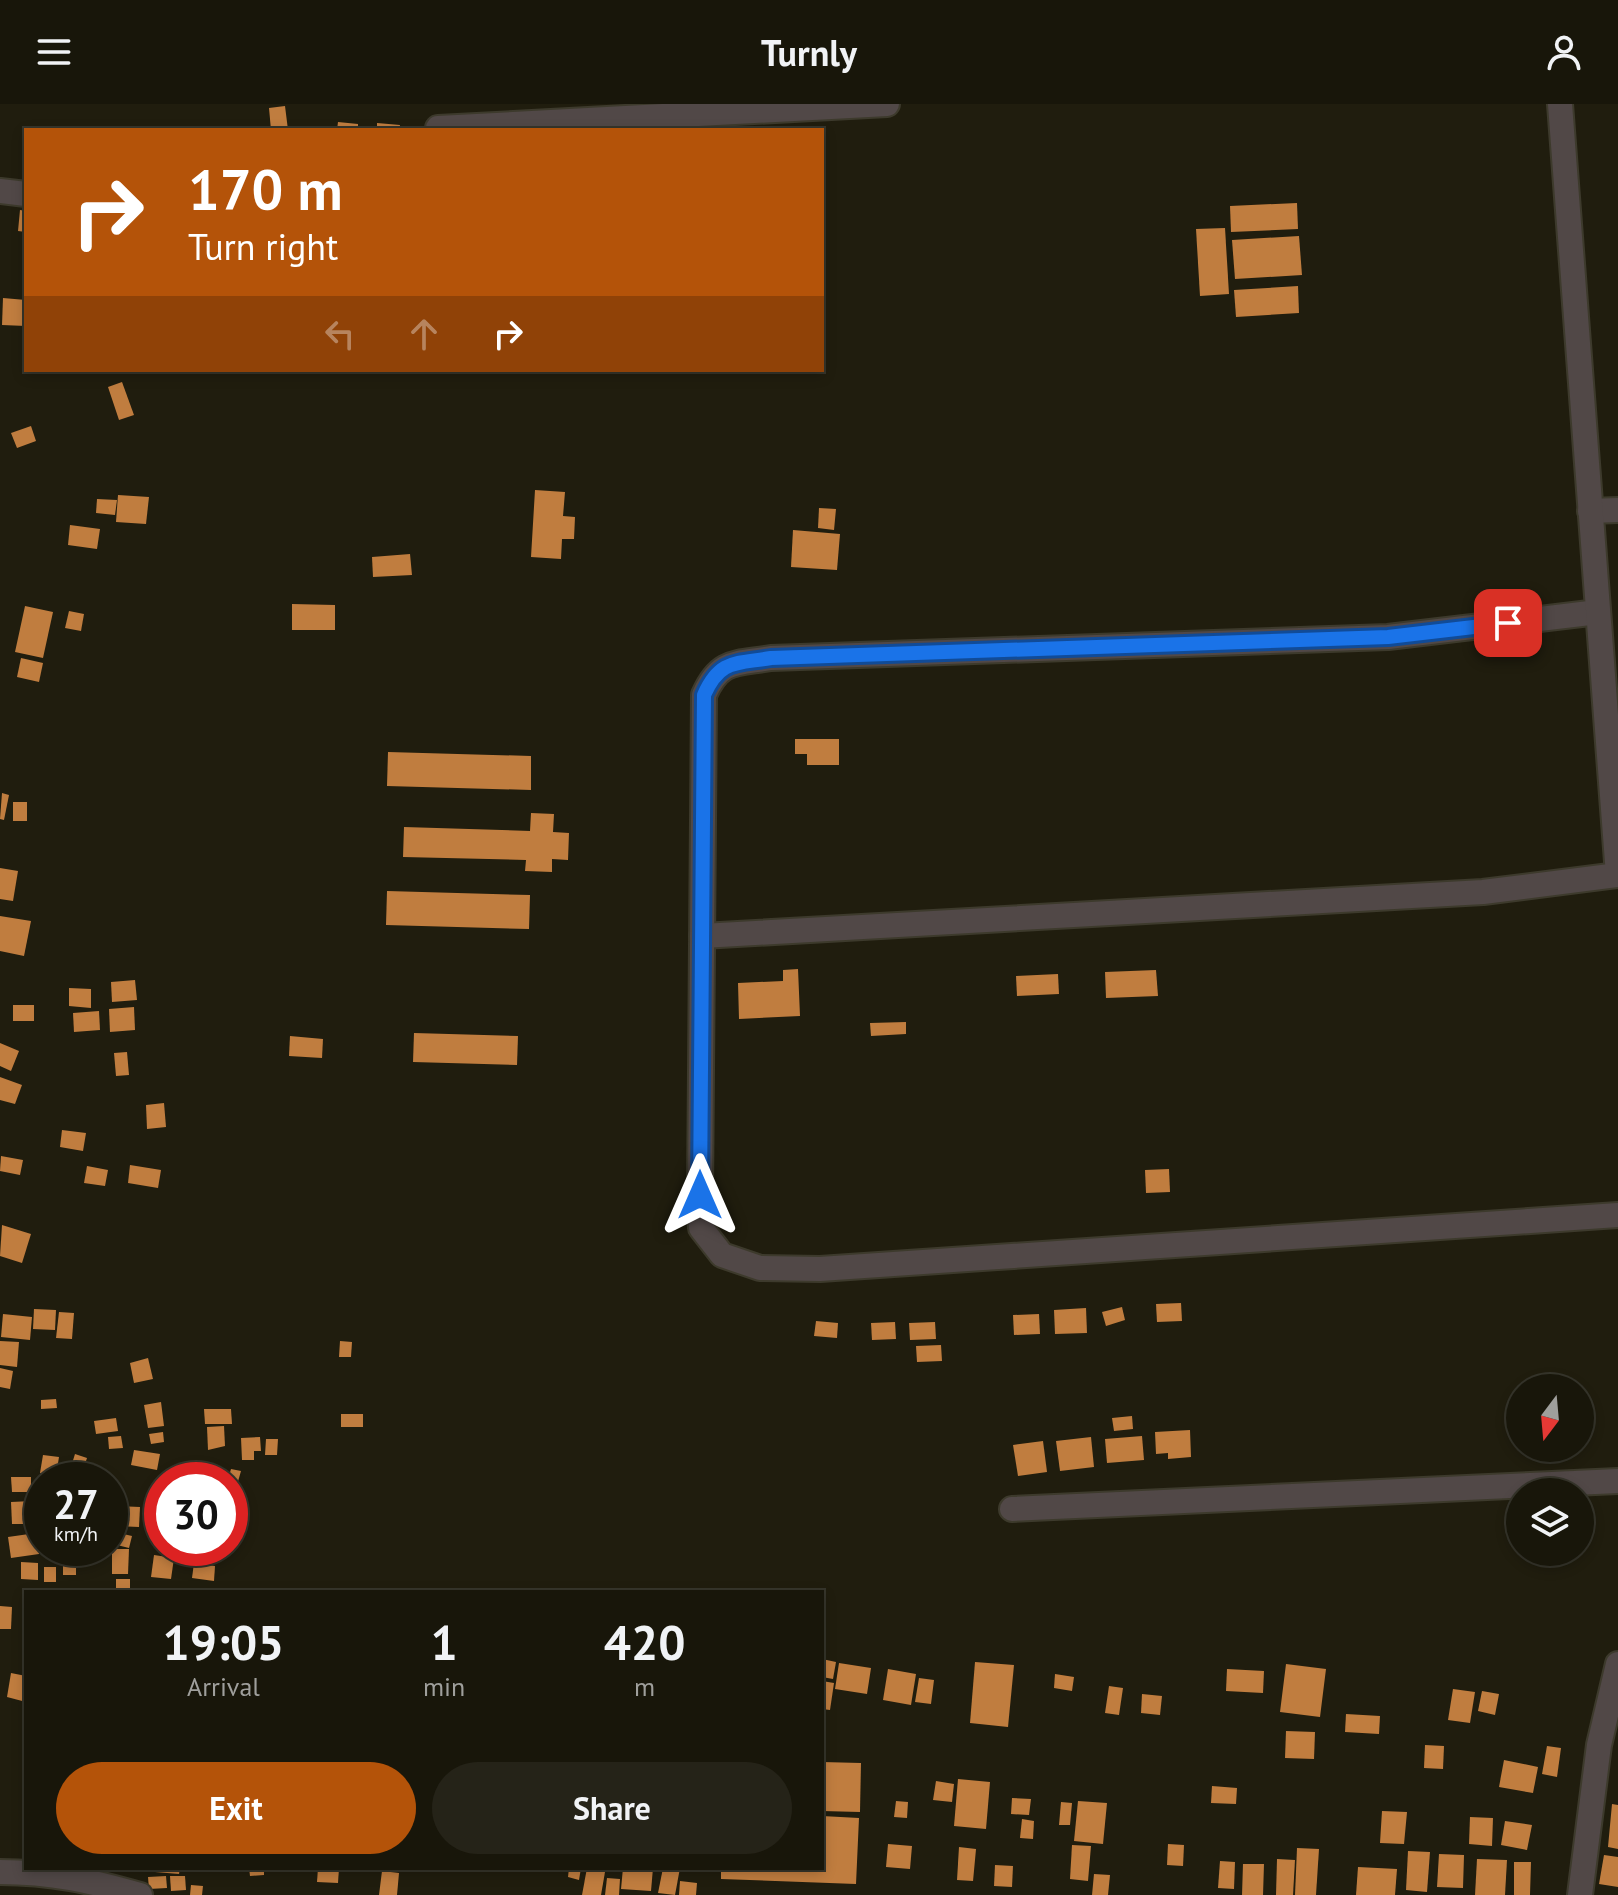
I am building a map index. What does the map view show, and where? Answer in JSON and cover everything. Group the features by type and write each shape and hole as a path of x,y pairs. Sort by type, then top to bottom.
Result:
{"street":[{"path":"438,121 887,104"},
{"path":"702,936 1483,892 1618,875 1560,104"},
{"path":"0,191 24,194"},
{"path":"1590,511 1618,510"},
{"path":"1598,612 1388,637 771,658 732,665 713,674 704,695 701,1228 722,1255 760,1268 820,1269 1618,1215"},
{"path":"1012,1509 1618,1481"},
{"path":"1580,1895 1599,1745 1618,1664"},
{"path":"0,1872 77,1877 140,1895"}],"building":[{"path":"285,106 288,128 271,128 269,108"},
{"path":"338,122 358,124 358,128 337,128"},
{"path":"377,123 400,125 399,128 377,128"},
{"path":"1297,203 1298,229 1231,232 1230,206"},
{"path":"20,210 24,211 24,232 18,231"},
{"path":"1225,228 1229,294 1200,296 1196,229"},
{"path":"1299,236 1302,275 1235,279 1232,240"},
{"path":"1298,286 1299,313 1236,317 1234,290"},
{"path":"3,298 24,300 24,326 2,325"},
{"path":"122,382 134,415 119,420 108,387"},
{"path":"31,426 36,441 17,448 11,433"},
{"path":"535,490 565,492 563,516 575,517 574,539 562,539 561,559 531,557"},
{"path":"118,495 149,497 146,524 116,522"},
{"path":"97,499 117,500 115,515 96,513"},
{"path":"819,508 836,509 834,530 818,528"},
{"path":"70,525 100,529 97,549 68,545"},
{"path":"793,530 840,534 837,570 791,567"},
{"path":"410,554 412,575 373,577 372,557"},
{"path":"292,604 335,605 335,630 292,630"},
{"path":"25,606 53,612 43,658 15,652"},
{"path":"69,611 84,614 81,631 65,628"},
{"path":"21,658 43,663 39,682 17,677"},
{"path":"795,739 839,739 839,765 807,765 807,754 795,754"},
{"path":"388,752 531,756 531,790 387,786"},
{"path":"2,793 9,795 4,820 0,819"},
{"path":"13,802 27,802 27,821 13,821"},
{"path":"531,813 554,814 553,832 569,833 568,860 552,859 552,872 525,871 526,860 403,857 404,827 530,831"},
{"path":"0,868 18,871 13,901 0,899"},
{"path":"387,891 530,895 529,929 386,925"},
{"path":"0,916 31,921 24,956 0,951"},
{"path":"798,969 800,1016 739,1019 738,983 783,981 783,970"},
{"path":"1156,970 1158,996 1106,998 1105,972"},
{"path":"1058,974 1059,994 1017,996 1016,976"},
{"path":"135,980 137,1000 112,1002 111,982"},
{"path":"69,988 91,989 91,1008 69,1006"},
{"path":"13,1005 34,1005 34,1021 13,1021"},
{"path":"134,1007 135,1030 110,1032 109,1009"},
{"path":"99,1011 100,1030 74,1032 73,1013"},
{"path":"906,1022 906,1034 871,1036 870,1023"},
{"path":"414,1033 518,1036 517,1065 413,1062"},
{"path":"290,1036 323,1039 322,1058 289,1056"},
{"path":"0,1043 19,1051 11,1071 0,1066"},
{"path":"127,1052 129,1075 116,1076 114,1053"},
{"path":"0,1077 22,1085 15,1104 0,1100"},
{"path":"164,1103 166,1127 147,1129 146,1105"},
{"path":"62,1130 86,1133 83,1151 60,1147"},
{"path":"1,1156 23,1160 20,1175 0,1171"},
{"path":"130,1165 161,1170 158,1188 128,1183"},
{"path":"87,1166 108,1170 105,1186 84,1183"},
{"path":"1169,1169 1170,1192 1146,1193 1145,1170"},
{"path":"2,1225 31,1234 22,1263 0,1256"},
{"path":"1181,1303 1182,1321 1157,1322 1156,1304"},
{"path":"1122,1307 1125,1320 1106,1326 1102,1312"},
{"path":"1086,1308 1087,1333 1055,1334 1054,1310"},
{"path":"34,1309 56,1310 55,1330 33,1329"},
{"path":"59,1312 74,1313 72,1339 56,1338"},
{"path":"3,1314 32,1317 30,1340 1,1337"},
{"path":"1039,1314 1040,1334 1014,1335 1013,1315"},
{"path":"816,1321 838,1323 837,1338 814,1336"},
{"path":"895,1322 896,1339 872,1340 871,1323"},
{"path":"935,1322 936,1339 910,1340 909,1323"},
{"path":"0,1341 19,1342 17,1367 0,1365"},
{"path":"340,1341 352,1342 351,1357 339,1357"},
{"path":"941,1345 942,1361 917,1362 916,1346"},
{"path":"148,1358 153,1379 134,1383 130,1363"},
{"path":"0,1368 13,1371 10,1389 0,1387"},
{"path":"56,1399 57,1408 41,1409 41,1400"},
{"path":"161,1402 164,1426 148,1428 144,1405"},
{"path":"204,1409 231,1409 232,1424 205,1424"},
{"path":"341,1414 363,1414 363,1427 341,1427"},
{"path":"1132,1416 1133,1429 1114,1431 1112,1418"},
{"path":"116,1418 118,1431 96,1434 94,1421"},
{"path":"224,1426 225,1446 208,1450 207,1427"},
{"path":"1190,1430 1191,1457 1168,1459 1168,1453 1156,1454 1155,1432"},
{"path":"163,1432 164,1442 151,1444 149,1434"},
{"path":"121,1436 123,1448 109,1449 108,1437"},
{"path":"1142,1436 1144,1460 1107,1463 1105,1439"},
{"path":"260,1437 261,1451 254,1451 254,1460 242,1460 241,1438"},
{"path":"1091,1437 1094,1467 1060,1471 1056,1441"},
{"path":"266,1439 278,1439 277,1455 265,1455"},
{"path":"1043,1441 1047,1472 1018,1476 1013,1445"},
{"path":"134,1450 160,1454 158,1462 144,1462 144,1468 131,1465"},
{"path":"75,1454 87,1458 86,1462 72,1462"},
{"path":"43,1455 59,1457 58,1462 42,1462"},
{"path":"11,1477 24,1477 24,1492 12,1492"},
{"path":"24,1501 24,1524 12,1524 11,1502"},
{"path":"128,1506 140,1507 139,1527 128,1527"},
{"path":"24,1535 24,1556 11,1558 8,1537"},
{"path":"129,1549 128,1574 112,1574 112,1566 128,1566"},
{"path":"21,1562 24,1566 38,1566 38,1580 21,1579"},
{"path":"63,1566 76,1566 76,1575 63,1575"},
{"path":"152,1566 173,1566 171,1579 151,1577"},
{"path":"194,1566 215,1566 214,1581 192,1578"},
{"path":"44,1567 56,1567 56,1582 44,1582"},
{"path":"116,1579 130,1579 130,1590 116,1590"},
{"path":"0,1606 12,1607 11,1629 0,1629"},
{"path":"824,1659 836,1662 833,1679 824,1677"},
{"path":"975,1662 1014,1665 1008,1727 970,1723"},
{"path":"839,1663 871,1668 867,1694 835,1689"},
{"path":"1286,1664 1326,1669 1320,1717 1280,1712"},
{"path":"888,1669 916,1674 911,1705 883,1700"},
{"path":"1227,1669 1264,1671 1263,1693 1226,1691"},
{"path":"11,1673 24,1676 24,1701 7,1697"},
{"path":"1055,1674 1074,1677 1072,1691 1054,1688"},
{"path":"919,1678 934,1680 931,1704 915,1702"},
{"path":"824,1681 834,1683 830,1710 824,1709"},
{"path":"1109,1686 1123,1688 1119,1715 1105,1713"},
{"path":"1453,1689 1475,1692 1470,1723 1448,1720"},
{"path":"1482,1691 1499,1694 1495,1715 1478,1711"},
{"path":"1142,1694 1162,1696 1160,1715 1141,1713"},
{"path":"1346,1714 1380,1716 1379,1734 1345,1732"},
{"path":"1286,1731 1315,1732 1314,1759 1285,1758"},
{"path":"1425,1745 1444,1746 1443,1769 1424,1768"},
{"path":"1547,1746 1561,1748 1557,1777 1542,1774"},
{"path":"1504,1760 1538,1767 1533,1793 1499,1787"},
{"path":"824,1762 861,1763 860,1812 824,1811"},
{"path":"958,1779 990,1782 986,1829 954,1826"},
{"path":"936,1781 954,1784 952,1802 933,1800"},
{"path":"1212,1786 1237,1788 1236,1804 1211,1803"},
{"path":"1012,1798 1031,1799 1029,1815 1011,1814"},
{"path":"896,1801 908,1802 907,1818 894,1817"},
{"path":"1078,1801 1107,1803 1103,1844 1074,1841"},
{"path":"1061,1802 1072,1803 1070,1825 1059,1825"},
{"path":"1612,1804 1618,1805 1618,1849 1608,1847"},
{"path":"1382,1811 1407,1812 1404,1844 1380,1843"},
{"path":"824,1816 859,1818 856,1884 721,1879 721,1870 824,1870"},
{"path":"1470,1817 1493,1818 1492,1846 1469,1844"},
{"path":"1022,1819 1034,1821 1033,1839 1020,1838"},
{"path":"1505,1821 1532,1825 1527,1850 1501,1845"},
{"path":"888,1844 912,1846 910,1869 886,1867"},
{"path":"1168,1844 1184,1845 1183,1866 1167,1865"},
{"path":"1072,1845 1091,1846 1088,1881 1070,1879"},
{"path":"959,1847 976,1849 973,1881 957,1880"},
{"path":"1297,1848 1319,1849 1316,1895 1295,1895"},
{"path":"1408,1851 1430,1852 1427,1892 1406,1890"},
{"path":"1439,1854 1464,1855 1463,1888 1437,1887"},
{"path":"1604,1855 1618,1857 1618,1887 1599,1884"},
{"path":"1277,1859 1295,1860 1293,1895 1276,1895"},
{"path":"1477,1859 1507,1860 1505,1895 1475,1895"},
{"path":"1220,1861 1235,1862 1234,1889 1218,1888"},
{"path":"1514,1862 1531,1862 1530,1895 1514,1895"},
{"path":"1243,1864 1264,1864 1263,1895 1242,1895"},
{"path":"995,1865 1013,1866 1012,1887 994,1886"},
{"path":"1358,1867 1397,1869 1395,1895 1356,1895"},
{"path":"155,1870 180,1870 179,1874"},
{"path":"249,1870 264,1870 264,1875 250,1876"},
{"path":"318,1870 339,1870 338,1883 317,1882"},
{"path":"569,1870 581,1870 579,1880 568,1877"},
{"path":"587,1870 605,1872 601,1895 582,1895"},
{"path":"623,1870 653,1870 651,1891 621,1889"},
{"path":"663,1870 680,1870 675,1895 658,1893"},
{"path":"382,1871 399,1873 397,1895 379,1895"},
{"path":"1094,1874 1110,1875 1108,1895 1092,1895"},
{"path":"166,1876 167,1888 149,1889 148,1877"},
{"path":"170,1876 185,1876 186,1890 171,1891"},
{"path":"607,1878 620,1879 619,1895 605,1895"},
{"path":"680,1881 697,1883 696,1895 679,1895"},
{"path":"191,1885 203,1886 202,1895 190,1895"}],"route":[{"path":"700,1195 704,695 713,674 732,665 771,658 1388,637 1508,623"}]}
